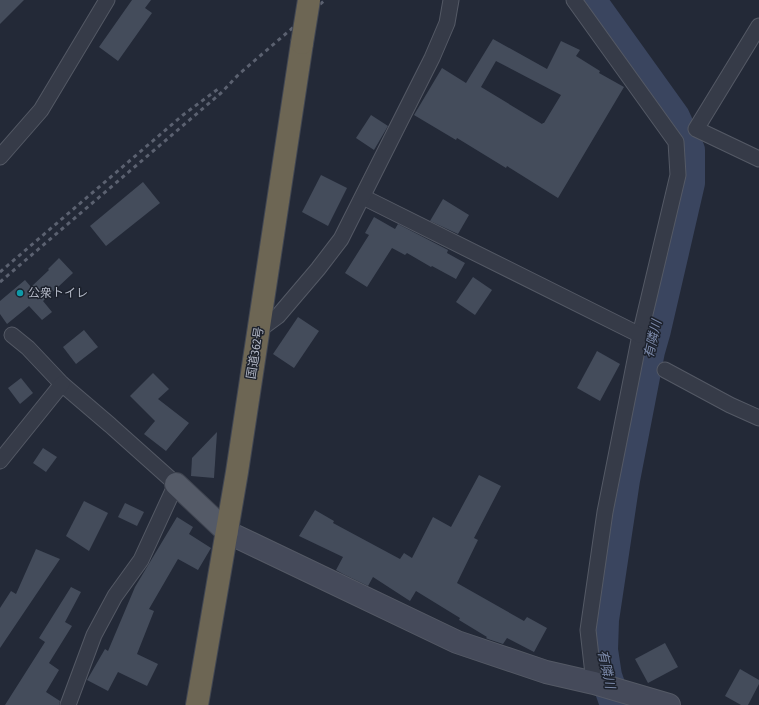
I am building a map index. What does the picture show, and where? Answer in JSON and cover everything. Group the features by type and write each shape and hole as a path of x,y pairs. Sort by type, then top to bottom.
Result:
{"highway":[{"name":"国道362号","path":"197,705 227,532 309,0"}],"main road":[{"path":"176,484 227,532"}],"street":[{"path":"0,157 6,140 41,110 107,0"},
{"path":"259,330 278,316 318,270 341,239 432,58 447,23 451,0"},
{"path":"574,0 676,142 678,175 640,335 605,512 588,630 594,683"},
{"path":"676,142 694,132 759,26"},
{"path":"694,132 759,159"},
{"path":"363,197 640,335"},
{"path":"12,335 28,348 62,384 176,484 141,560 115,596 94,635 68,705"},
{"path":"665,370 730,405 759,418"},
{"path":"0,461 62,384"},
{"path":"227,532 458,642 546,672 594,683 669,705"}],"building":[{"path":"0,0 24,0 0,24"},
{"path":"132,0 151,0 145,8 152,13 118,61 99,47"},
{"path":"493,39 547,69 561,41 580,50 576,56 600,71 599,73 624,87 558,198 507,166 506,168 457,138 456,140 414,115 442,68 466,83","holes":["496,61 561,95 542,124 481,87"]},
{"path":"371,115 388,126 374,150 356,138"},
{"path":"321,175 347,188 328,226 302,212"},
{"path":"143,182 160,203 106,246 90,226"},
{"path":"443,199 469,215 458,234 430,221"},
{"path":"374,217 395,229 398,224 448,250 447,253 465,263 456,279 407,253 405,255 392,248 367,287 345,273 369,235 365,233"},
{"path":"59,258 73,273 43,301 52,312 42,320 29,306 7,324 0,314 0,301 25,280 31,287"},
{"path":"473,277 492,290 475,315 456,302"},
{"path":"298,317 319,331 294,368 273,354"},
{"path":"84,330 98,347 76,364 63,347"},
{"path":"597,351 620,364 600,401 577,388"},
{"path":"153,373 169,389 158,399 189,423 166,451 144,434 155,421 130,396"},
{"path":"21,378 33,393 20,404 8,388"},
{"path":"217,432 214,478 191,476 192,458"},
{"path":"43,448 57,457 46,472 33,463"},
{"path":"479,475 501,486 474,538 478,540 457,583 524,621 527,617 547,628 534,652 507,638 503,644 486,638 487,637 459,620 460,618 416,591 410,601 373,577 368,586 343,574 336,570 343,557 299,536 315,510 334,521 333,523 400,559 404,553 412,558 433,517 451,527"},
{"path":"84,501 108,513 89,551 66,536"},
{"path":"125,503 144,512 137,526 118,517"},
{"path":"177,517 193,527 189,534 211,548 198,570 178,559 149,609 154,611 137,654 158,664 147,686 118,672 108,691 87,680 105,649 108,651 135,587"},
{"path":"36,549 60,559 0,648 0,608 11,591 16,594"},
{"path":"71,587 81,592 65,622 72,626 49,663 59,670 46,692 60,701 59,705 5,705 45,642 39,638"},
{"path":"665,643 678,667 648,683 635,659"},
{"path":"740,669 759,680 759,684 748,705 741,705 725,696"}],"waterway":[{"name":"有隣川","path":"590,0 674,117 689,150 689,183 649,351 624,480 603,620 602,650 606,676 616,705"}],"railway":[{"path":"0,282 221,93 239,74 325,0"},
{"path":"0,272 183,115 218,89"}],"place":[{"name":"公衆トイレ","path":"20,293"}]}
